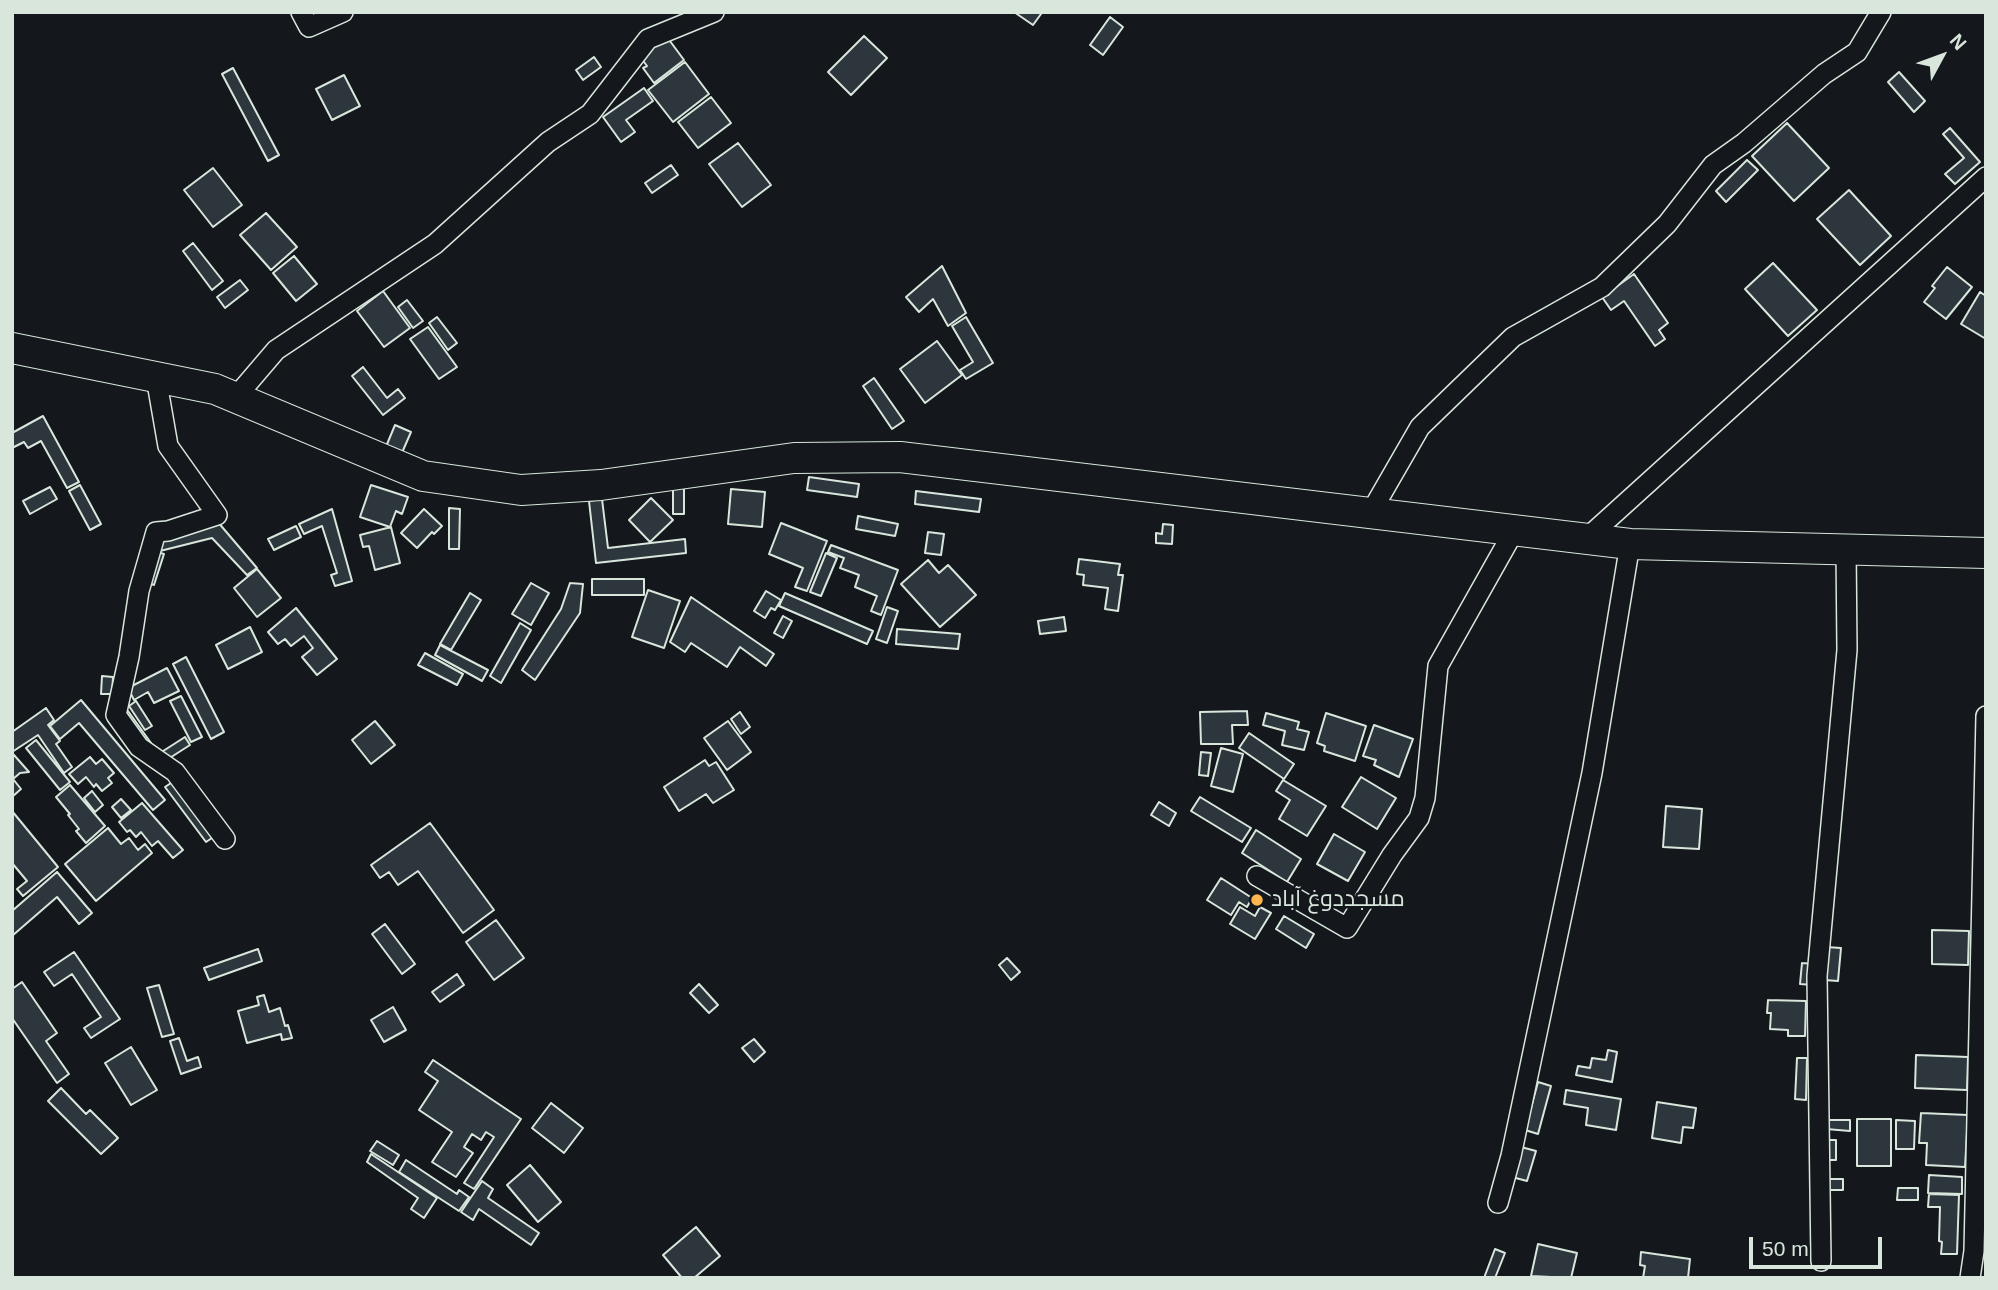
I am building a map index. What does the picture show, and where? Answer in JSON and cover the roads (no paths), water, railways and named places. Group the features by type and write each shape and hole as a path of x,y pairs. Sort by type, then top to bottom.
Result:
{"highway":[{"path":"12,348 215,389 423,476 521,490 600,485 794,458 900,457 1630,544 1986,553"}],"street":[{"path":"301,12 309,27 343,12"},
{"path":"235,398 276,350 435,244 548,142 590,114 648,39 714,12"},
{"path":"1371,512 1420,427 1513,337 1602,287 1667,224 1713,165 1744,143 1824,74 1857,52 1881,12"},
{"path":"1587,538 1986,177"},
{"path":"156,377 168,446 217,515 168,531 156,532 139,591 129,657 116,715 139,747 175,772 225,839"},
{"path":"1257,876 1348,928 1392,855 1419,818 1425,798 1438,666 1514,531"},
{"path":"1498,1203 1511,1156 1592,773 1630,544"},
{"path":"1821,1261 1817,976 1847,650 1846,548"},
{"path":"1970,1278 1974,1251 1986,716"}],"place":[{"name":"مسجددوغ آباد","path":"1257,900"}]}
